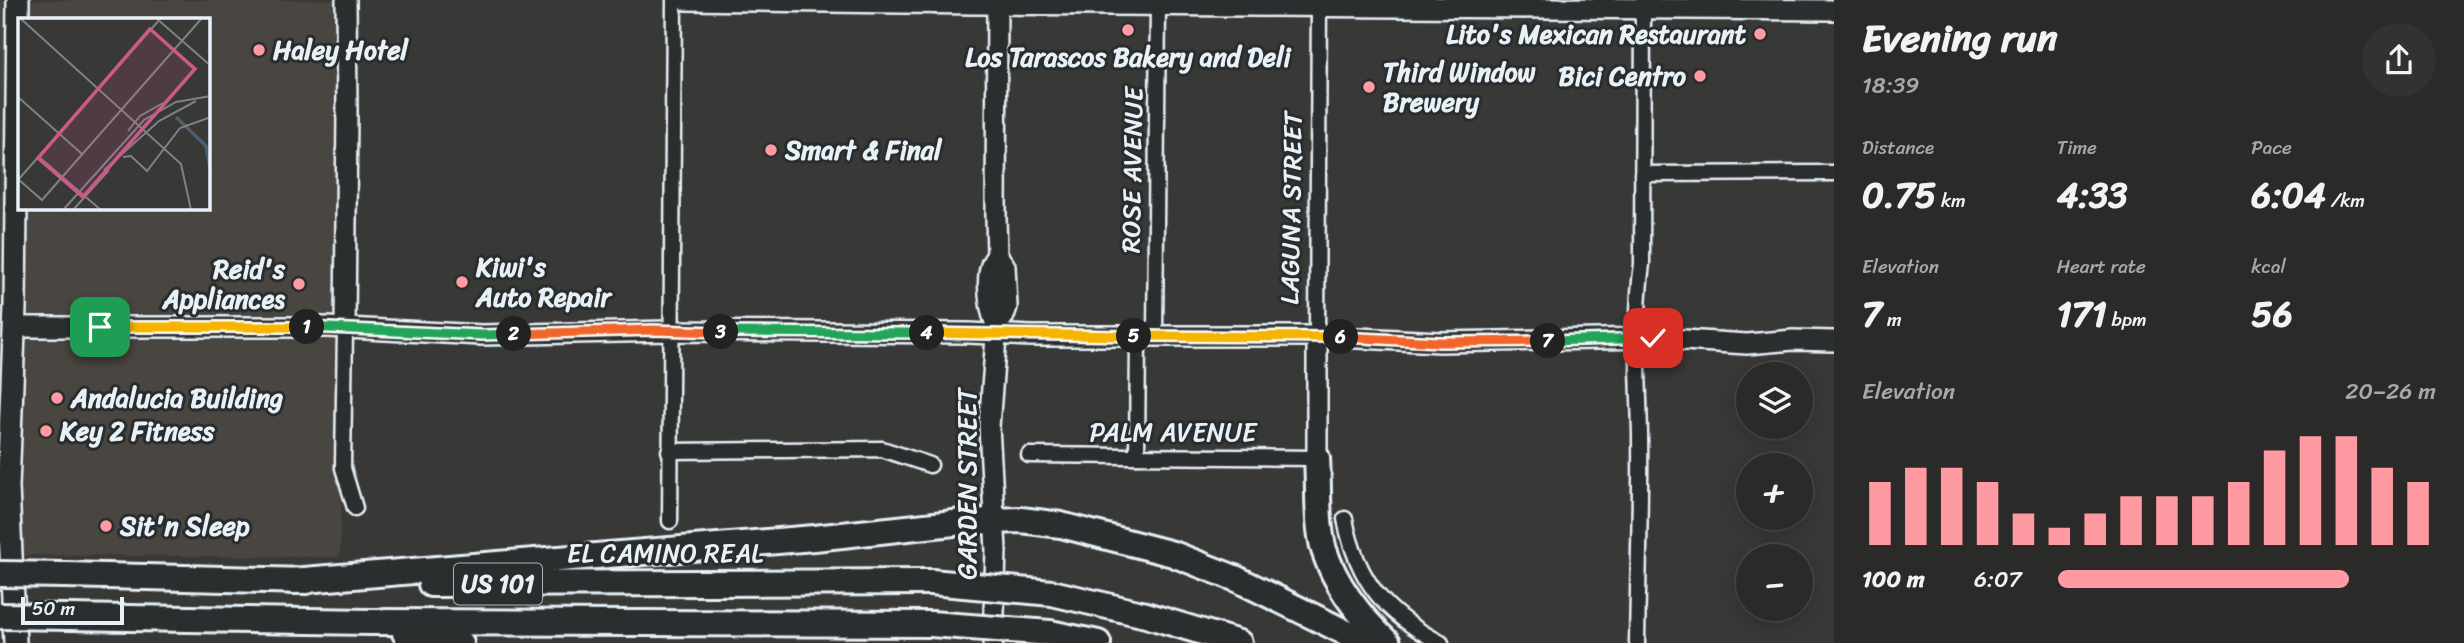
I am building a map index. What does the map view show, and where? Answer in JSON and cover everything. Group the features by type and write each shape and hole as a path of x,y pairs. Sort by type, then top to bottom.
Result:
{"highway":[{"path":"1317,458 1324,548 1353,605 1388,643"},
{"path":"292,581 814,538 953,522 1021,520 1061,525 1173,554 1237,579 1367,643"},
{"name":"EL CAMINO REAL","path":"0,574 448,584 931,582 1052,593 1146,615 1239,643"},
{"name":"US 101","path":"0,616 371,622 931,624 1049,633 1098,643"},
{"path":"371,622 407,634 461,643"}],"main road":[{"path":"15,643 8,486 7,327 18,107 18,0"}],"street":[{"path":"346,0 343,468 355,508"},
{"path":"670,522 674,0"},
{"path":"685,0 1158,5 1643,4 1834,10"},
{"name":"GARDEN STREET","path":"993,643 995,521 989,426 996,329 990,309 990,266 998,255 997,2"},
{"name":"LAGUNA STREET","path":"1317,458 1319,3"},
{"path":"1637,643 1643,4"},
{"name":"ROSE AVENUE","path":"1137,456 1147,336 1158,5"},
{"path":"1642,174 1834,173"},
{"path":"7,327 345,328 482,335 996,329 1147,336 1317,336 1481,342 1638,338 1763,344 1793,340 1834,341"},
{"path":"669,451 882,449 930,464"},
{"name":"PALM AVENUE","path":"1029,456 1317,458"},
{"path":"1345,519 1354,557 1376,593 1400,618 1441,643"}],"shaded area":[{"path":"0,0 352,0 340,557 0,555"}],"place":[{"name":"Los Tarascos Bakery and Deli","path":"1128,30"},
{"name":"Lito's Mexican Restaurant","path":"1760,34"},
{"name":"Haley Hotel","path":"259,50"},
{"name":"Bici Centro","path":"1700,76"},
{"name":"Third Window Brewery","path":"1369,87"},
{"name":"Smart & Final","path":"771,150"},
{"name":"Kiwi's Auto Repair","path":"462,282"},
{"name":"Reid's Appliances","path":"299,284"},
{"name":"Andalucia Building","path":"57,398"},
{"name":"Key 2 Fitness","path":"46,431"},
{"name":"Sit'n Sleep","path":"106,526"}],"route":[{"path":"100,327 327,327 482,335 653,330 1031,336 1317,336 1440,342 1653,338"}]}
